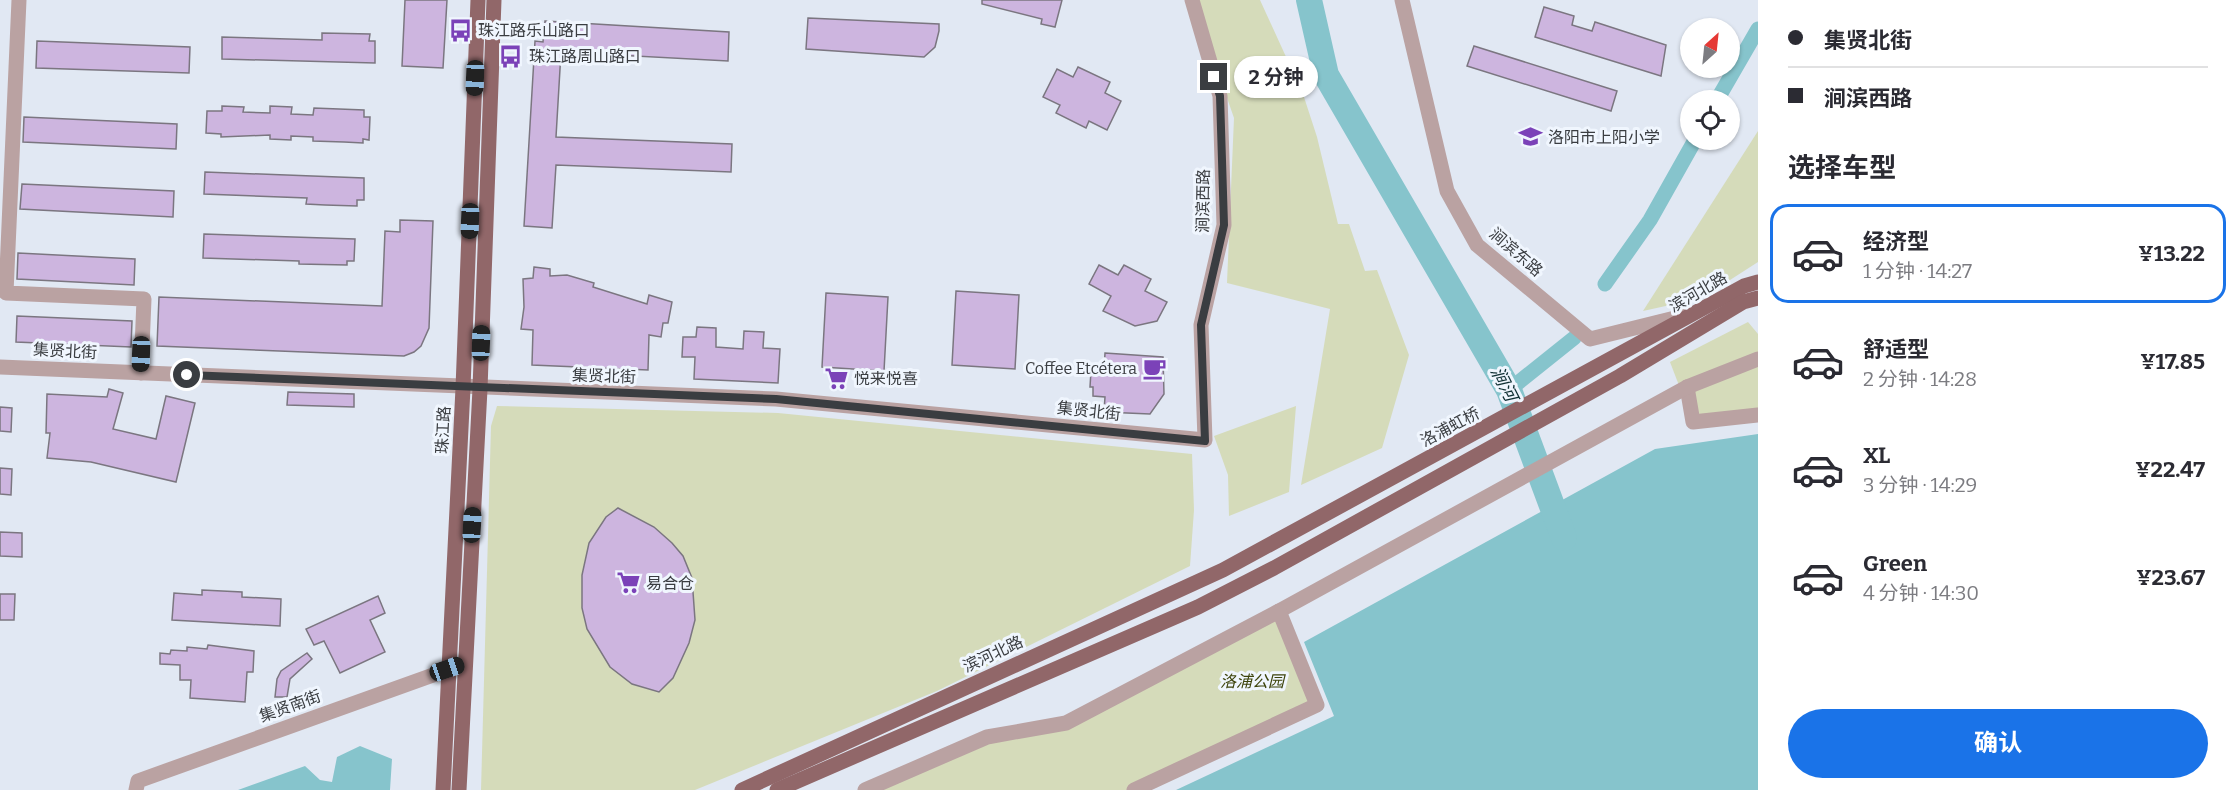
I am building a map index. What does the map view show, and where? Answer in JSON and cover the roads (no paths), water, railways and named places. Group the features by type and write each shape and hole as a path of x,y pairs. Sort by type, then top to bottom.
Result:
{"main road":[{"name":"珠江路","path":"443,790 447,669 463,388 478,0"},
{"name":"珠江路","path":"459,790 480,389 494,0"},
{"name":"滨河北路","path":"1656,336 1744,286 1758,282"},
{"name":"滨河北路","path":"777,790 1198,607 1274,568 1667,348 1743,302 1758,298"},
{"name":"洛浦虹桥","path":"1260,550 1656,336"},
{"name":"滨河北路","path":"741,790 1223,570 1260,550"}],"street":[{"path":"19,0 6,293 144,299 141,373"},
{"name":"涧滨西路","path":"1192,0 1220,96 1224,225 1201,325 1205,441"},
{"name":"涧滨东路","path":"1402,0 1447,191 1477,245 1590,339 1693,315"},
{"path":"865,790 987,736 1066,723 1280,610 1687,387 1758,359"},
{"name":"集贤北街","path":"0,367 480,389 776,399 1205,441"},
{"path":"1687,387 1693,422 1758,415"},
{"path":"1134,790 1317,705 1280,610"},
{"name":"集贤南街","path":"136,790 138,781 464,664"}],"water":[{"path":"1758,434 1758,790 1176,790 1334,716 1304,642 1655,449"},
{"path":"360,746 392,759 390,790 238,790 305,766 320,780 332,782 337,757"}],"waterway":[{"name":"涧河","path":"1309,0 1326,75 1509,390 1564,538"},
{"path":"1723,90 1758,29"},
{"path":"1605,284 1650,220 1689,150"},
{"path":"1509,390 1574,338"}],"place":[{"name":"珠江路乐山路口","path":"460,30"},
{"name":"珠江路周山路口","path":"511,56"},
{"name":"洛阳市上阳小学","path":"1530,137"},
{"name":"Coffee Etcétera","path":"1155,368"},
{"name":"悦来悦喜","path":"836,378"},
{"name":"易合仓","path":"628,583"}],"park label":[{"name":"洛浦公园","path":"1252,681"}]}
